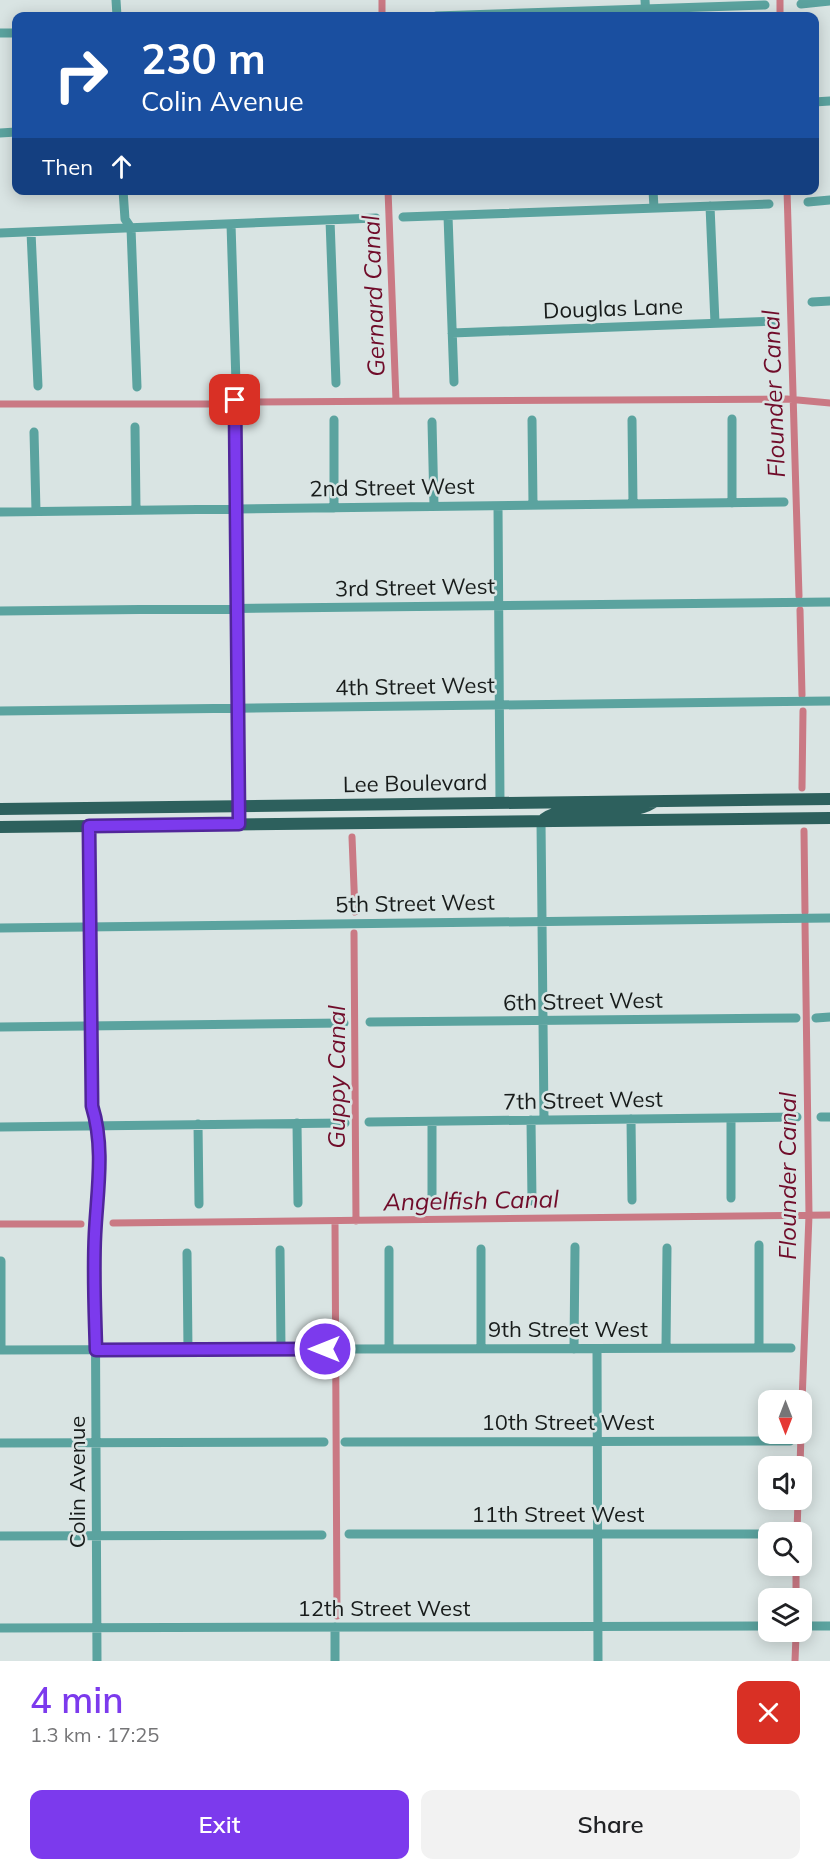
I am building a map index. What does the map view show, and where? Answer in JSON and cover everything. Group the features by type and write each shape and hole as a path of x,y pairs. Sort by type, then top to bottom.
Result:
{"main road":[{"name":"Lee Boulevard","path":"0,809 830,799"},
{"path":"541,821 557,812 641,810 655,801"},
{"path":"389,823 400,816 490,814 498,810 500,803"},
{"path":"89,826 102,818 154,817 173,807"},
{"name":"Lee Boulevard","path":"0,827 830,818"}],"street":[{"path":"801,4 830,1"},
{"path":"540,12 765,5"},
{"path":"123,195 125,219 131,228 137,387"},
{"path":"653,195 654,208"},
{"path":"808,202 830,200"},
{"path":"403,217 769,204"},
{"path":"710,206 715,323"},
{"path":"448,216 454,382"},
{"path":"0,232 376,218"},
{"path":"330,220 336,383"},
{"path":"231,224 236,391 236,708 239,824"},
{"path":"31,232 38,386"},
{"path":"812,302 830,301"},
{"name":"Douglas Lane","path":"452,333 776,321"},
{"path":"732,419 732,503"},
{"path":"334,420 334,507"},
{"path":"532,420 533,505"},
{"path":"632,420 633,504"},
{"path":"432,422 434,506"},
{"path":"135,427 136,510"},
{"path":"34,432 36,511"},
{"name":"2nd Street West","path":"0,512 784,502"},
{"path":"498,506 500,803"},
{"name":"3rd Street West","path":"0,611 830,602"},
{"name":"4th Street West","path":"0,711 830,701"},
{"path":"541,821 544,1120"},
{"name":"Colin Avenue","path":"89,826 92,1106 98,1126 99,1201 95,1234 97,1661"},
{"name":"5th Street West","path":"0,928 830,918"},
{"path":"816,1018 830,1017"},
{"name":"6th Street West","path":"370,1023 796,1018"},
{"path":"0,1027 344,1023"},
{"path":"730,1118 731,1198"},
{"name":"7th Street West","path":"369,1122 797,1118"},
{"path":"631,1119 632,1200"},
{"path":"531,1120 532,1201"},
{"path":"432,1122 432,1203"},
{"path":"297,1123 298,1203"},
{"path":"0,1127 345,1123"},
{"path":"198,1124 199,1204"},
{"path":"759,1245 759,1348"},
{"path":"574,1349 575,1247"},
{"path":"666,1348 667,1248"},
{"path":"481,1249 482,1349"},
{"path":"280,1250 281,1349"},
{"path":"389,1250 389,1349"},
{"path":"187,1253 188,1350"},
{"path":"1,1261 1,1350 325,1349"},
{"name":"9th Street West","path":"345,1349 791,1348"},
{"path":"597,1349 598,1661"},
{"name":"10th Street West","path":"345,1442 758,1441"},
{"path":"0,1443 324,1442"},
{"name":"11th Street West","path":"349,1534 758,1534"},
{"path":"0,1536 322,1535"},
{"name":"12th Street West","path":"0,1628 758,1626"},
{"path":"812,1626 830,1626"},
{"path":"335,1627 335,1661"}],"waterway":[{"name":"Gernard Canal","path":"382,0 382,12"},
{"name":"Flounder Canal","path":"780,0 780,12"},
{"name":"Gernard Canal","path":"388,195 396,400"},
{"name":"Flounder Canal","path":"787,195 799,596"},
{"path":"251,402 787,399 830,403"},
{"path":"0,404 221,404"},
{"name":"Flounder Canal","path":"800,610 802,695"},
{"name":"Flounder Canal","path":"802,788 803,711"},
{"name":"Flounder Canal","path":"804,831 805,912"},
{"name":"Guppy Canal","path":"352,837 355,912"},
{"name":"Flounder Canal","path":"802,1390 809,1215 805,923"},
{"name":"Guppy Canal","path":"354,933 356,1221"},
{"name":"Angelfish Canal","path":"113,1223 830,1215"},
{"path":"335,1222 337,1616"},
{"name":"Angelfish Canal","path":"0,1224 81,1224"},
{"name":"Flounder Canal","path":"800,1456 801,1444"},
{"name":"Flounder Canal","path":"797,1522 798,1510"},
{"name":"Flounder Canal","path":"796,1576 796,1588"},
{"name":"Flounder Canal","path":"795,1661 796,1642"}],"route":[{"path":"235,400 233,442 239,824 89,826 92,1106 98,1126 99,1176 95,1234 96,1350 325,1349"}]}
